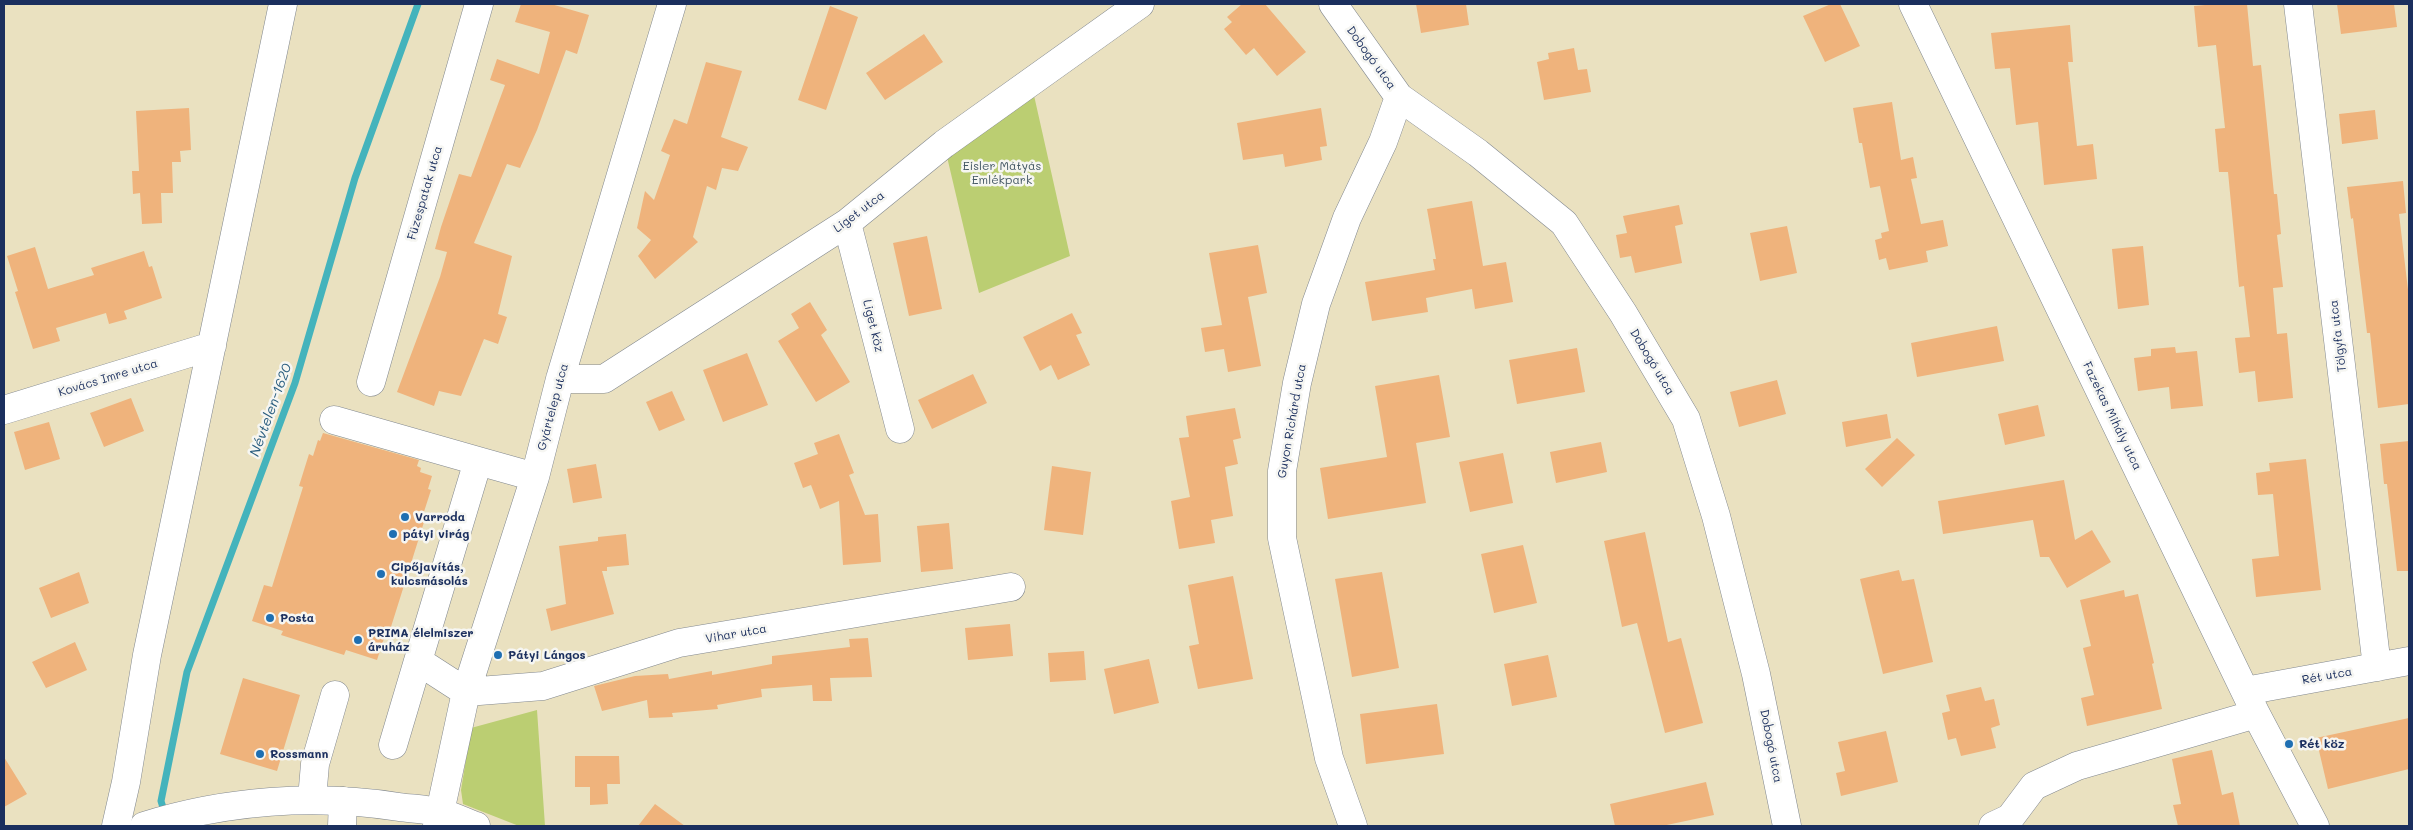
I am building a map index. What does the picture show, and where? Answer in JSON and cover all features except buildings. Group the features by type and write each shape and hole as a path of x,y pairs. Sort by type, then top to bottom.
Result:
{"street":[{"path":"116,826 126,782 147,654 283,4"},
{"name":"Füzespatak utca","path":"371,382 479,4"},
{"name":"Gyártelep utca","path":"439,820 466,692 535,477 560,379 672,4"},
{"name":"Liget utca","path":"560,379 604,379 847,223 944,144 1140,4"},
{"name":"Dobogó utca","path":"1333,4 1399,97 1478,153 1564,223 1623,313 1686,419 1716,516 1756,674 1787,826"},
{"name":"Fazekas Mihály utca","path":"1913,4 2250,702 2315,826"},
{"name":"Tölgyfa utca","path":"2298,4 2377,667"},
{"name":"Guyon Richárd utca","path":"1353,826 1328,758 1282,538 1282,471 1298,383 1316,304 1347,218 1383,142 1399,97"},
{"name":"Liget köz","path":"847,223 900,429"},
{"name":"Kovács Imre utca","path":"4,410 212,346"},
{"path":"334,420 535,477"},
{"path":"393,746 478,460"},
{"name":"Vihar utca","path":"466,692 543,686 679,643 1011,587"},
{"path":"418,661 466,692"},
{"name":"Rét utca","path":"2250,702 2377,667 2409,662"},
{"path":"312,800 315,764 335,695"},
{"path":"1993,826 2010,818 2034,786 2078,766 2250,702"},
{"path":"144,826 170,818 238,805 312,800 342,813 439,820 476,826"}],"green space":[{"name":"Eisler Mátyás Emlékpark","path":"1031,82 1070,256 979,293 944,144"},
{"path":"537,710 545,826 519,826 463,804 461,790 471,728"}],"waterway":[{"name":"Névtelen-1620","path":"165,814 161,801 187,672 295,383 355,178 418,4"}],"place":[{"name":"Varroda","path":"405,517"},
{"name":"pátyi virág","path":"393,534"},
{"name":"Cipőjavítás, kulcsmásolás","path":"381,574"},
{"name":"Posta","path":"270,618"},
{"name":"PRIMA élelmiszer áruház","path":"358,640"},
{"name":"Pátyi Lángos","path":"498,655"},
{"name":"Rét köz","path":"2289,744"},
{"name":"Rossmann","path":"260,754"}]}
